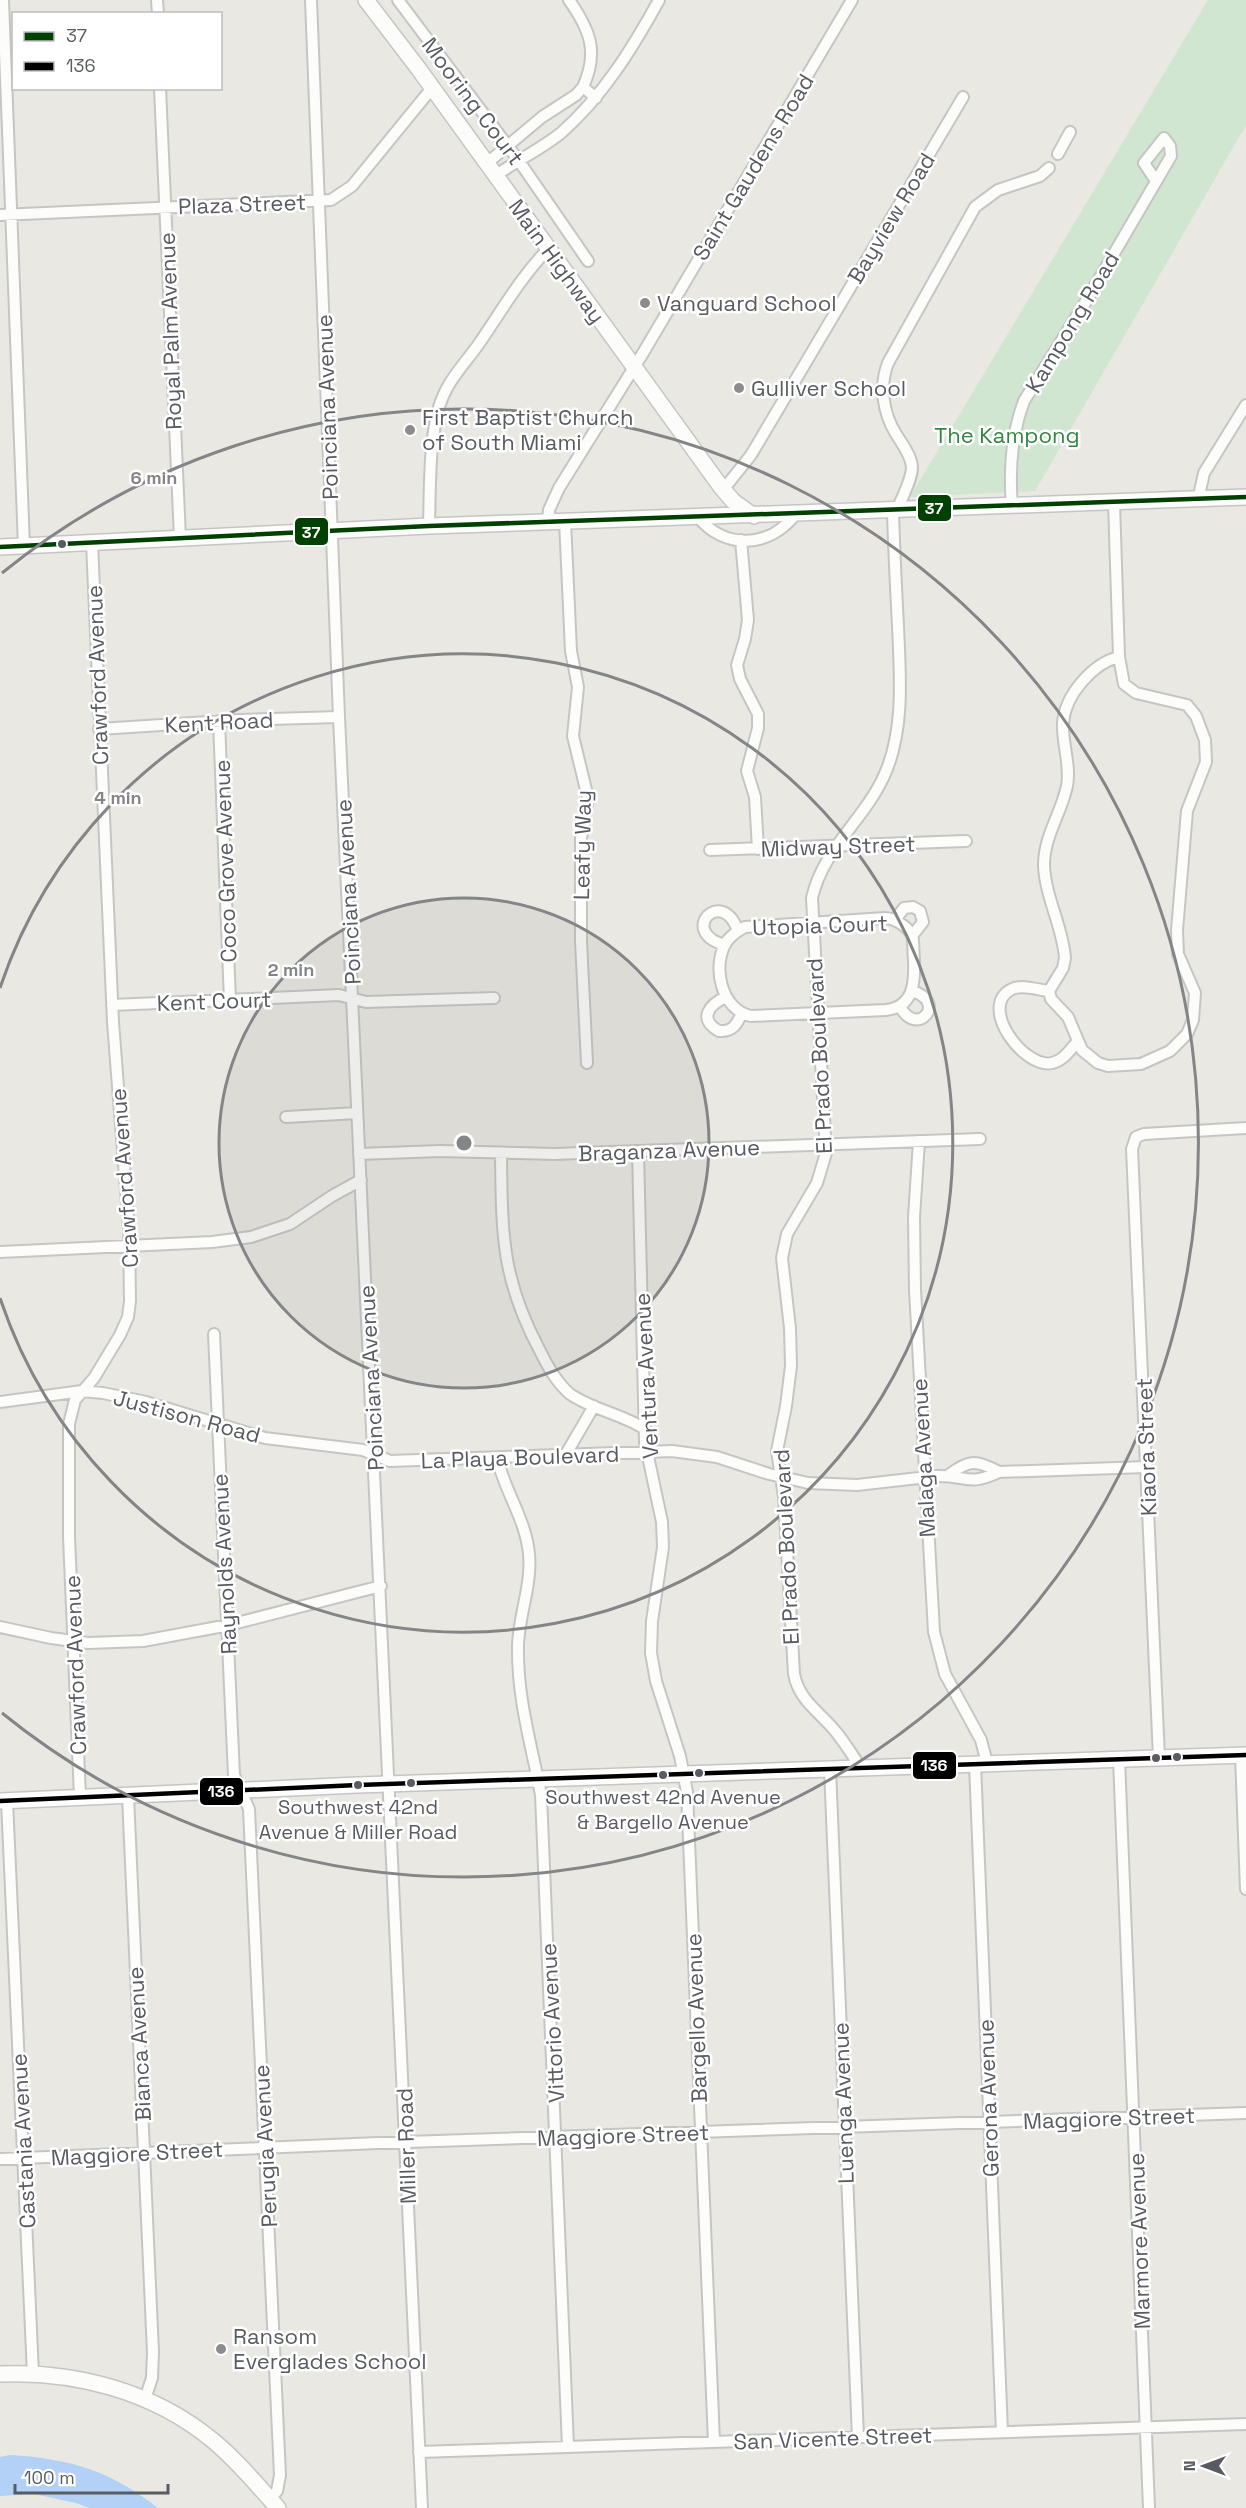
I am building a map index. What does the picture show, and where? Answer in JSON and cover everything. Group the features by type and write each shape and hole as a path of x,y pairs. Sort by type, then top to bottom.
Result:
{"main road":[{"name":"Main Highway","path":"366,0 724,491 754,516"},
{"path":"704,517 722,504 724,491"},
{"path":"0,548 429,526 1246,497"},
{"path":"4,1801 390,1784 1243,1755"},
{"path":"0,2374 33,2374 88,2382 146,2399 182,2418 212,2440 239,2464 274,2504"}],"street":[{"path":"3,0 6,215 24,546"},
{"name":"Poinciana Avenue","path":"311,0 339,717 390,1784"},
{"name":"Mooring Court","path":"399,0 519,161 588,261"},
{"path":"491,170 507,147 542,117 576,95 583,87 591,62 589,35 584,21 569,0"},
{"path":"491,170 519,161 562,132 596,98 623,61 659,0"},
{"name":"Saint Gaudens Road","path":"548,522 549,510 559,488 852,0"},
{"path":"583,87 596,98"},
{"name":"Plaza Street","path":"6,215 334,199 352,186 432,88"},
{"name":"Royal Palm Avenue","path":"160,90 180,538"},
{"name":"Bayview Road","path":"724,491 751,455 963,97"},
{"path":"1058,154 1070,132"},
{"path":"895,511 910,477 912,466 906,450 891,427 885,405 883,384 888,363 975,207 998,190 1040,176 1049,168"},
{"name":"Kampong Road","path":"1012,507 1013,446 1018,417 1024,401 1088,298 1156,181"},
{"path":"429,526 436,420 446,388 453,374 477,346 516,288 548,249"},
{"path":"1198,500 1204,473 1246,405"},
{"path":"1114,503 1119,657 1122,680 1126,687 1141,694 1188,705 1196,716 1205,740 1206,762 1187,811 1177,930 1178,954 1192,986 1195,1005 1192,1024 1182,1041 1170,1051 1149,1061 1125,1066 1108,1066 1093,1060 1077,1042 1068,1017 1051,999 1049,991 1063,968 1065,958 1047,888 1044,866 1049,834 1068,782 1063,719 1070,700 1088,675 1100,665 1119,657"},
{"name":"El Prado Boulevard","path":"861,1768 836,1732 804,1699 795,1680 781,1478 777,1451 788,1394 791,1356 782,1258 787,1234 822,1172 826,1153 812,923 814,890 825,861 867,805 884,776 892,752 898,721 899,659 895,511"},
{"path":"704,517 717,535 741,540 757,539 775,533 784,527 795,514"},
{"name":"Leafy Way","path":"565,521 571,651 578,687 573,736 588,798 581,838 581,941 587,1063"},
{"path":"741,540 748,620 737,672 758,714 759,721 747,771 755,797 758,849"},
{"name":"Crawford Avenue","path":"80,1797 68,1435 73,1406 106,1361 126,1322 130,1301 129,1246 112,1005 92,543"},
{"name":"Kent Road","path":"99,729 339,717"},
{"name":"Coco Grove Avenue","path":"219,722 230,1001"},
{"name":"Midway Street","path":"710,850 966,841"},
{"path":"895,920 904,908 910,906 920,910 922,925 912,936"},
{"path":"725,945 710,940 705,935 703,927 707,917 713,912 725,912 732,917 738,931"},
{"name":"Utopia Court","path":"726,997 720,976 725,945 738,931 750,926 885,918 895,920 912,936 914,978 912,991"},
{"path":"1049,991 1020,987 1009,991 1002,997 999,1005 1005,1026 1022,1051 1031,1058 1045,1063 1060,1060 1077,1042"},
{"path":"742,1013 735,1026 719,1031 711,1026 708,1018 709,1008 716,1001 726,997 742,1013 751,1016 886,1010 900,1006 912,991 924,995 928,1000 927,1013 920,1020 913,1020 906,1016 900,1006"},
{"name":"Kent Court","path":"112,1005 339,995 366,1002 494,998"},
{"path":"286,1117 357,1113"},
{"name":"Kiaora Street","path":"1159,1758 1132,1149 1137,1137 1150,1133 1246,1128"},
{"name":"Braganza Avenue","path":"359,1154 440,1151 501,1154 638,1152 980,1139"},
{"name":"Malaga Avenue","path":"919,1141 914,1226 930,1595 936,1644 945,1674 981,1740 981,1763"},
{"name":"Ventura Avenue","path":"638,1152 646,1452 662,1522 663,1547 652,1628 652,1660 684,1774"},
{"path":"501,1154 504,1247 515,1297 531,1335 556,1378 568,1392 645,1429"},
{"path":"0,1252 212,1242 265,1233 298,1220 332,1196 361,1180"},
{"name":"Raynolds Avenue","path":"214,1334 234,1775 242,1791"},
{"name":"Justison Road","path":"0,1402 82,1391 146,1402 265,1438 355,1449 374,1454"},
{"path":"566,1454 594,1406"},
{"name":"La Playa Boulevard","path":"374,1454 390,1461 398,1461 646,1452 702,1454 730,1460 781,1478 808,1484 846,1485 949,1475 978,1481 999,1472 1146,1467"},
{"name":"Vittorio Avenue","path":"497,1458 503,1480 519,1516 528,1549 529,1580 521,1610 518,1634 518,1675 522,1713 541,1795 568,2447"},
{"name":"La Playa Boulevard","path":"949,1475 961,1466 972,1462 983,1464 999,1472"},
{"path":"0,1627 74,1641 106,1644 143,1641 228,1625 381,1586"},
{"path":"1243,1755 1246,1889"},
{"name":"Marmore Avenue","path":"1119,1759 1149,2508"},
{"name":"Gerona Avenue","path":"981,1763 989,2122 1002,2432"},
{"name":"Luenga Avenue","path":"830,1769 858,2437"},
{"name":"Bargello Avenue","path":"684,1774 687,1792 714,2442"},
{"name":"Miller Road","path":"390,1784 422,2508"},
{"name":"Perugia Avenue","path":"242,1791 249,1809 266,2147 280,2475 274,2504"},
{"name":"Bianca Avenue","path":"128,1796 153,2360 152,2378 146,2399"},
{"name":"Castania Avenue","path":"4,1801 24,2158 33,2374"},
{"name":"Maggiore Street","path":"0,2159 266,2147 1246,2113"},
{"name":"San Vicente Street","path":"419,2452 1246,2424"}],"green space":[{"name":"The Kampong","path":"1208,0 1246,0 1246,125 1035,491 910,497"}],"water":[{"path":"10,2455 52,2460 88,2469 123,2484 158,2508 89,2508 34,2494 0,2496 0,2457"}],"transit line":[{"name":"37","path":"0,547 429,526 1246,497"},
{"name":"136","path":"0,1801 358,1785 1246,1755"}],"place":[{"name":"Vanguard School","path":"645,303"},
{"name":"Gulliver School","path":"739,388"},
{"name":"First Baptist Church of South Miami","path":"410,430"},
{"name":"Southwest 42nd Avenue & Bargello Avenue","path":"663,1775"},
{"name":"Southwest 42nd Avenue & Miller Road","path":"358,1785"},
{"name":"Ransom Everglades School","path":"221,2349"}]}
